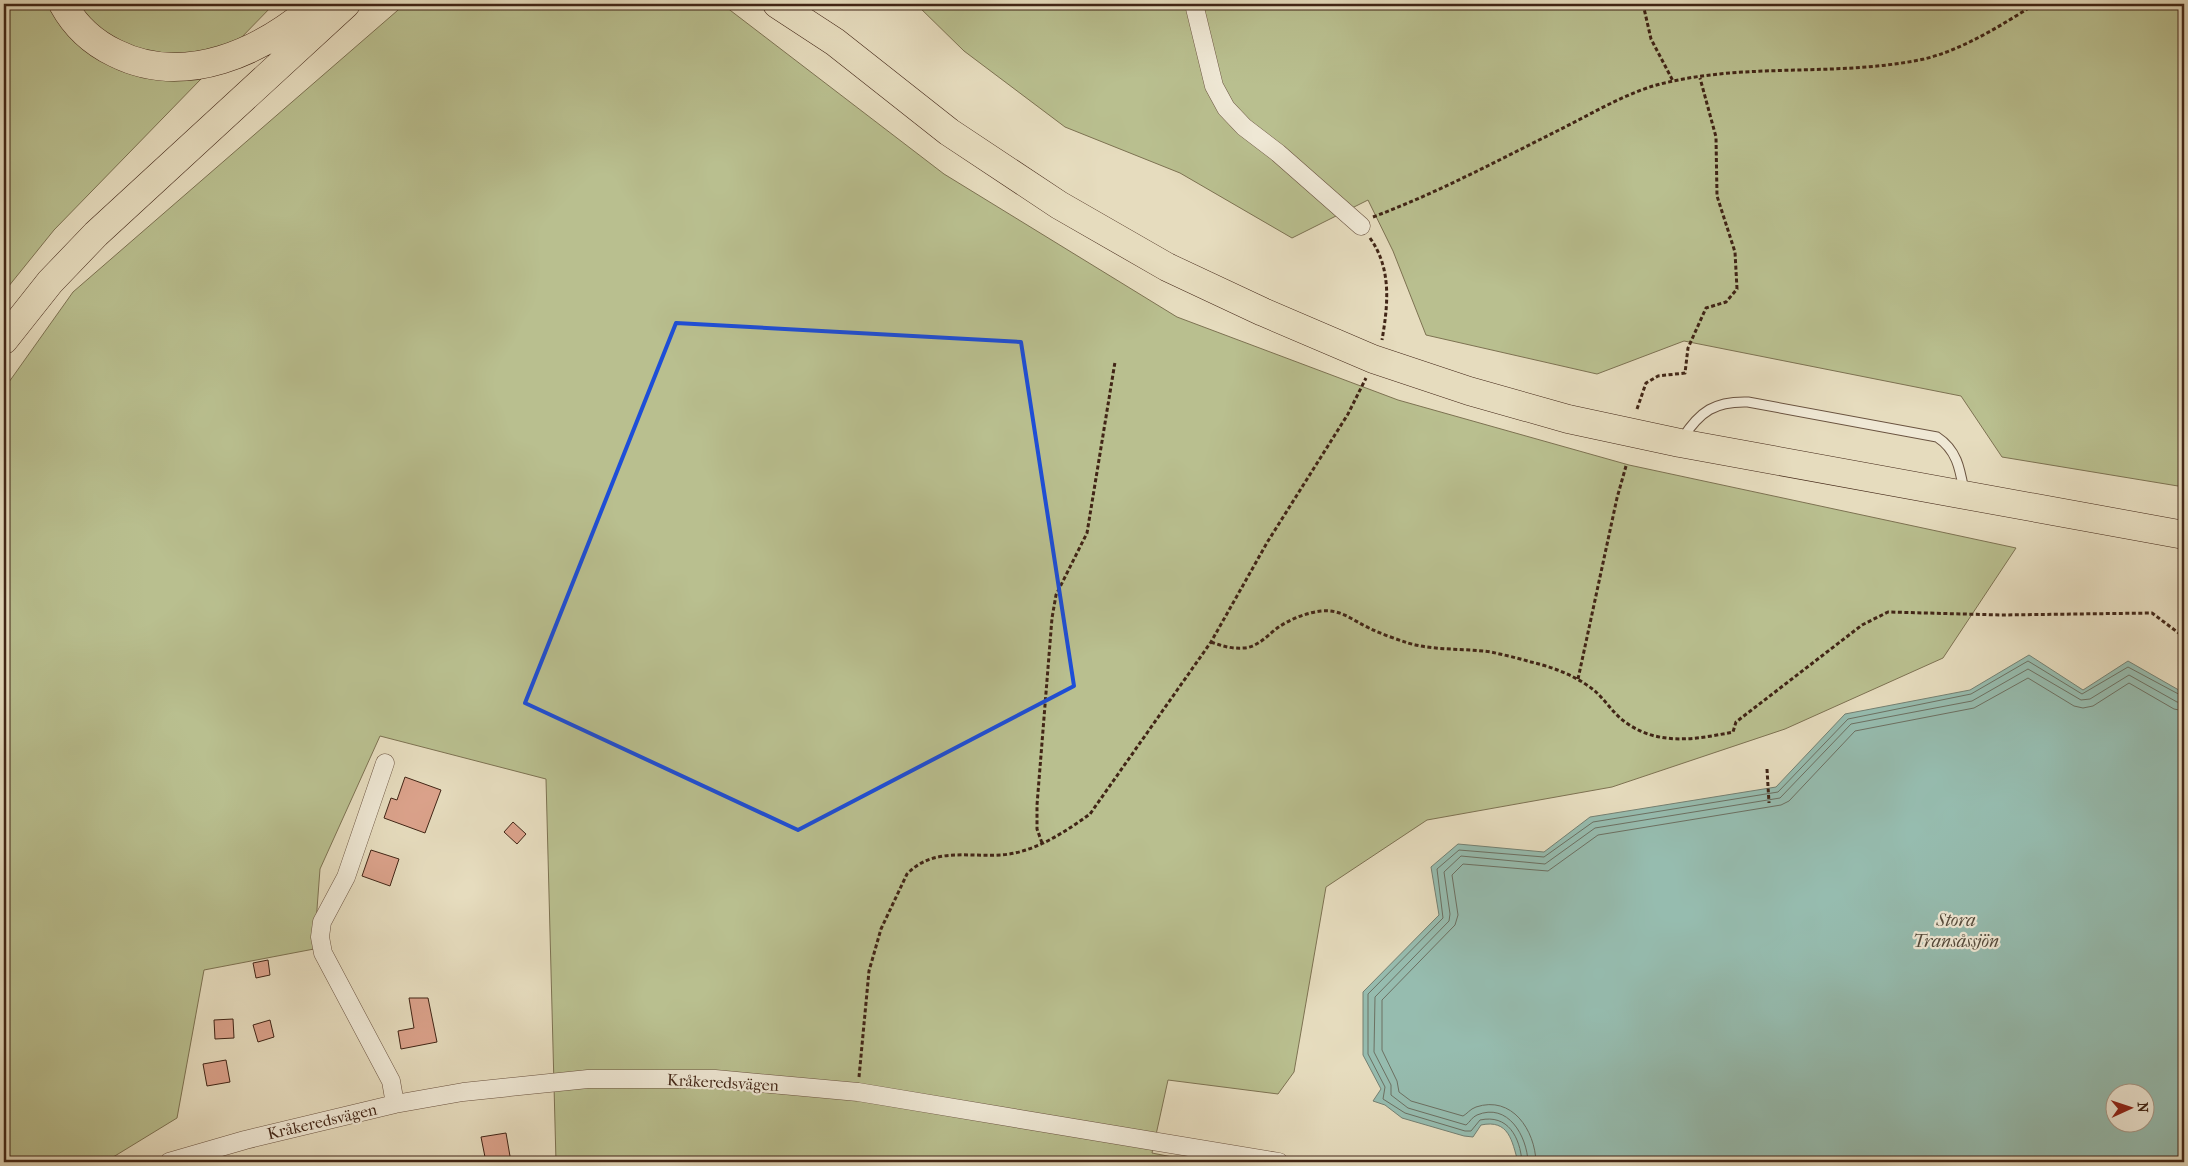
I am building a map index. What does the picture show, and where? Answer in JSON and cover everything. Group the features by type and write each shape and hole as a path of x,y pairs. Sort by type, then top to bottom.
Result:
{"main road":[{"path":"63,4 84,33 103,47 128,60 152,67 176,68 198,67 223,60 288,26 317,4"},
{"path":"4,340 50,282 96,234 346,4"},
{"path":"777,4 835,42 949,132 1059,204 1167,267 1263,312 1373,359 1469,391 1568,418 1680,443 2184,535"},
{"path":"805,4 835,42"}],"street":[{"path":"1194,4 1214,86 1226,108 1244,127 1292,165 1361,226"},
{"path":"385,764 346,878 322,922 320,938 323,954 391,1081 395,1104"},
{"name":"Kråkeredsvägen","path":"180,1161 244,1140 395,1104 463,1092 588,1079 715,1079 858,1092 1279,1162"}],"lane":[{"path":"1680,443 1691,425 1716,405 1729,401 1748,402 1937,437 1948,444 1955,455 1964,494"}],"path":[{"path":"1643,4 1651,39 1673,81"},
{"path":"1361,226 1369,219 1468,175 1617,101 1673,81 1754,71 1860,67 1924,59 1988,34 2035,4"},
{"path":"1637,409 1646,383 1658,376 1685,373 1688,348 1706,308 1726,302 1737,289 1735,252 1717,196 1716,137 1700,78"},
{"path":"858,1092 869,971 881,929 901,884 913,868 928,860 946,856 1014,854 1042,843 1067,830 1090,814 1211,642 1268,541 1348,414 1382,342 1388,306 1388,288 1375,245"},
{"path":"1042,843 1038,829 1037,804 1052,618 1056,595 1087,533 1115,362"},
{"path":"1578,680 1617,498 1626,466"},
{"path":"1211,642 1230,648 1246,648 1261,642 1277,628 1297,617 1321,611 1340,611 1370,629 1409,643 1442,649 1490,652 1534,662 1578,680 1596,692 1610,709 1627,724 1643,733 1668,739 1698,739 1734,732 1736,722 1862,625 1888,612 2001,615 2073,612 2152,613 2184,637"},
{"path":"1767,770 1769,803"}],"highlighted area":[{"path":"676,323 1021,342 1074,686 798,830 525,703"}],"green space":[{"path":"4,4 274,4 54,230 4,292"},
{"path":"405,4 722,4 944,174 1177,317 1398,400 1629,465 2016,548 1943,658 1785,729 1612,787 1427,820 1326,887 1294,1072 1278,1094 1168,1080 1152,1153 1198,1162 556,1162 546,779 380,736 320,869 314,949 204,970 177,1118 105,1162 4,1162 4,389 73,292"},
{"path":"916,4 2184,4 2184,487 2002,457 1961,396 1684,341 1597,374 1426,335 1393,251 1368,200 1292,238 1180,173 1065,127 964,51"}],"water":[{"name":"Stora Transåssjön","path":"2029,655 2083,690 2128,661 2184,693 2184,1162 1518,1162 1508,1133 1498,1125 1481,1125 1473,1137 1464,1136 1402,1118 1385,1105 1373,1101 1381,1089 1363,1055 1363,992 1439,915 1431,867 1458,844 1544,852 1590,817 1776,787 1845,714 1970,690"}],"building":[{"path":"405,777 441,790 425,833 384,818 391,798 397,800"},
{"path":"513,822 526,834 517,844 504,832"},
{"path":"371,850 399,859 390,886 362,876"},
{"path":"268,960 270,975 256,978 253,963"},
{"path":"409,998 428,998 437,1042 401,1049 398,1031 414,1028"},
{"path":"233,1019 234,1038 215,1039 214,1020"},
{"path":"270,1020 274,1037 258,1042 253,1025"},
{"path":"226,1060 230,1082 207,1086 203,1064"},
{"path":"506,1133 511,1162 486,1162 481,1137"}]}
